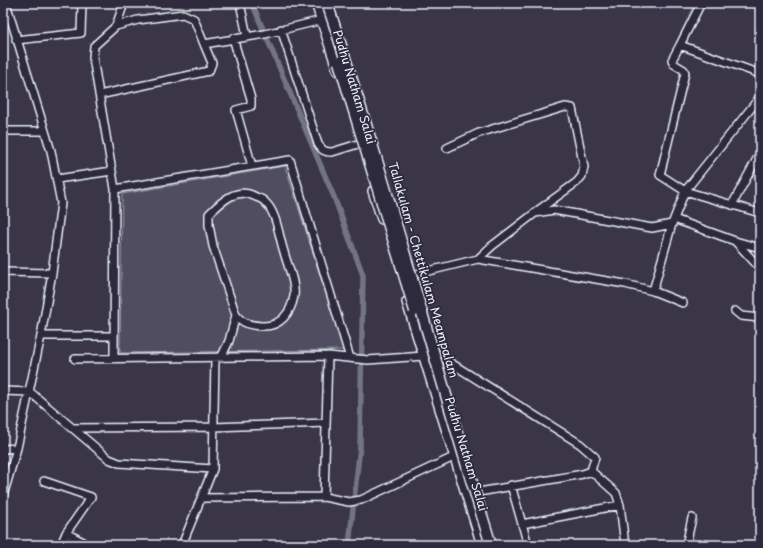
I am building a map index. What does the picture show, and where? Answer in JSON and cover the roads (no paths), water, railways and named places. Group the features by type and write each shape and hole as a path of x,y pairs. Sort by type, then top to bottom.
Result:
{"highway":[{"name":"Tallakulam - Chettikulam Meampalam","path":"321,3 483,545"},
{"name":"Tallakulam - Chettikulam Meampalam","path":"327,3 371,140 462,451 493,545"}],"main road":[{"name":"Pudhu Natham Salai","path":"316,3 454,456 483,545"},
{"name":"Pudhu Natham Salai","path":"332,3 375,139 493,545"}],"street":[{"path":"16,40 82,33 82,3"},
{"path":"116,26 124,3"},
{"path":"240,3 248,36"},
{"path":"701,3 672,60 674,64 684,70 685,73 659,173 661,177 686,191 760,213"},
{"path":"3,496 17,448 30,392 52,273 61,203 58,178 45,130 5,7"},
{"path":"99,95 209,71 212,63 194,19 183,14 138,20 116,26 94,46 93,58 99,95 115,190 114,359"},
{"path":"204,44 267,33 337,17"},
{"path":"281,29 318,144 326,152 332,152 375,139"},
{"path":"233,38 251,99 251,106 236,110 252,166"},
{"path":"680,45 760,74"},
{"path":"653,291 673,221 686,191 760,97"},
{"path":"447,148 479,132 565,107 572,108 584,167 582,176 577,182 492,246 478,260"},
{"path":"3,132 45,130"},
{"path":"732,205 760,153"},
{"path":"115,190 290,160 354,358"},
{"path":"58,178 112,171"},
{"path":"182,545 213,469 218,358 229,341 236,315 213,246 209,225 209,214 224,199 236,193 250,193 266,203 272,214 292,278 294,294 290,310 280,322 265,326 251,325 242,323 236,315"},
{"path":"535,213 554,210 652,228 673,221 760,248"},
{"path":"735,241 760,268"},
{"path":"400,278 478,260 624,284 653,291 683,303"},
{"path":"3,272 52,273"},
{"path":"735,311 741,316 760,318"},
{"path":"41,336 114,336"},
{"path":"75,359 328,356 368,360 438,355 593,454 595,461 591,471 583,474 511,485 478,492"},
{"path":"324,497 328,356"},
{"path":"3,391 30,392 109,459 119,463 213,469"},
{"path":"71,428 214,427 326,423"},
{"path":"3,449 17,448"},
{"path":"202,498 324,497 350,502 360,500 454,456 466,452"},
{"path":"591,471 613,489 620,505 625,545"},
{"path":"44,481 90,497 66,534 61,545"},
{"path":"511,485 528,545"},
{"path":"522,524 620,505"},
{"path":"686,545 692,518"},
{"path":"66,534 89,545"}],"waterway":[{"path":"252,3 334,197 363,275 360,446 349,545"}]}
